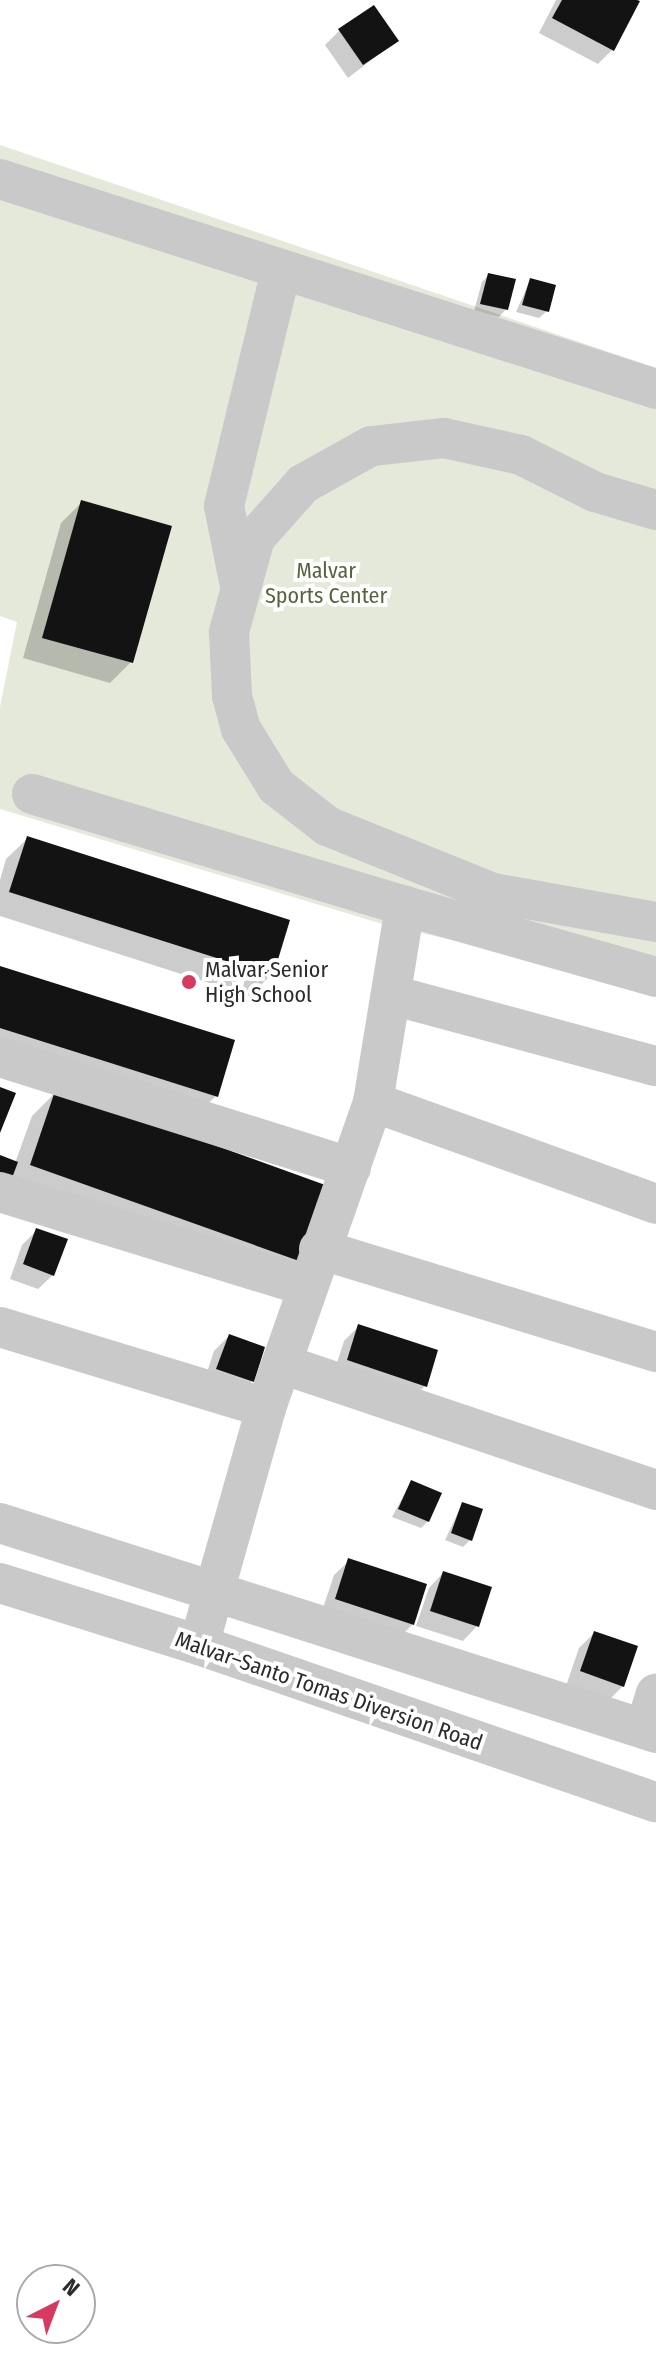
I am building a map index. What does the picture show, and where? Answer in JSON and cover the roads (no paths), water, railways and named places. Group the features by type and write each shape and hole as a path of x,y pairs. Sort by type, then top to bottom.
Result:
{"street":[{"path":"0,179 656,389"},
{"path":"239,581 224,506 281,270"},
{"path":"656,510 595,492 521,455 444,438 371,446 303,484 255,538 239,581 229,632 232,696 241,729 276,786 327,826 421,867 493,893 656,922"},
{"path":"32,794 405,906 656,977"},
{"path":"199,1645 266,1408 319,1249 373,1102 405,906"},
{"path":"392,995 656,1066"},
{"path":"0,1057 351,1168"},
{"path":"373,1102 656,1204"},
{"path":"0,1192 308,1287"},
{"path":"319,1249 656,1352"},
{"path":"0,1327 266,1408"},
{"path":"282,1364 656,1490"},
{"path":"0,1523 652,1719"},
{"name":"Malvar–Santo Tomas Diversion Road","path":"0,1583 199,1645 656,1802"}],"place":[{"name":"Malvar Senior High School","path":"189,982"}],"park label":[{"name":"Malvar Sports Center","path":"326,582"}]}
